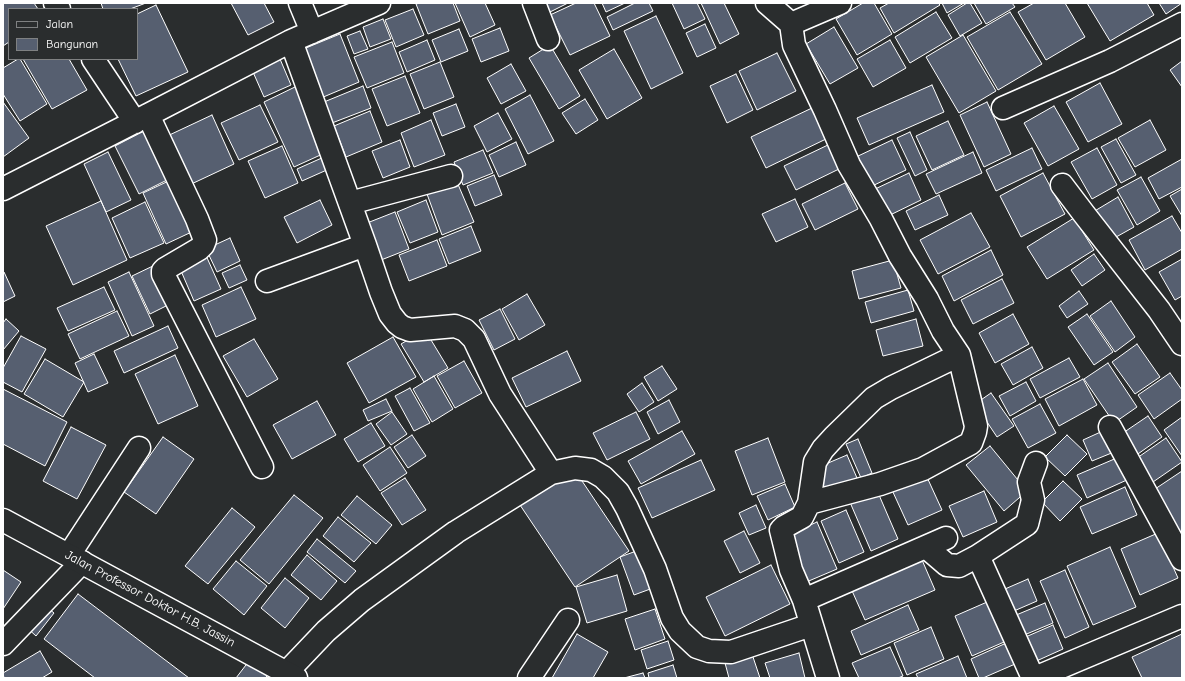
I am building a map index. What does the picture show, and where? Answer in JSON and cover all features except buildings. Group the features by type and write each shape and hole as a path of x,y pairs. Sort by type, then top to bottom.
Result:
{"main road":[{"path":"300,3 312,32"},
{"path":"3,189 291,41 379,3"},
{"path":"534,3 548,39"},
{"path":"767,3 791,24 794,45 850,165 900,256 927,299 942,331 959,355 976,426 971,443 923,469 873,486 809,503"},
{"path":"791,24 840,3"},
{"path":"1003,108 1110,61 1182,24"},
{"path":"291,41 390,314 397,323 410,330 455,326 465,330 474,338 500,394 551,473"},
{"path":"94,60 141,118 197,219 205,240 203,245 199,249 164,269 162,274 262,467"},
{"path":"350,203 451,176"},
{"path":"1062,184 1182,344"},
{"path":"267,281 365,245"},
{"path":"828,678 804,600 791,570 781,530 802,517 809,503 815,462 834,437 874,398 891,388 959,355"},
{"path":"1110,427 1182,559"},
{"path":"3,644 75,559 139,448"},
{"path":"926,547 947,565 960,566 1027,524 1032,500 1029,482 1036,463"},
{"path":"291,675 326,631 362,600 456,532 551,473 575,468 591,470 603,477 618,492 628,508 655,570 672,618 680,631 697,647 709,651 731,652 811,625"},
{"name":"Jalan Professor Doktor H.B. Jassin","path":"3,520 291,675"},
{"path":"804,600 946,538"},
{"path":"978,556 1034,678 1072,671 1182,616"},
{"path":"529,678 568,620"}]}
